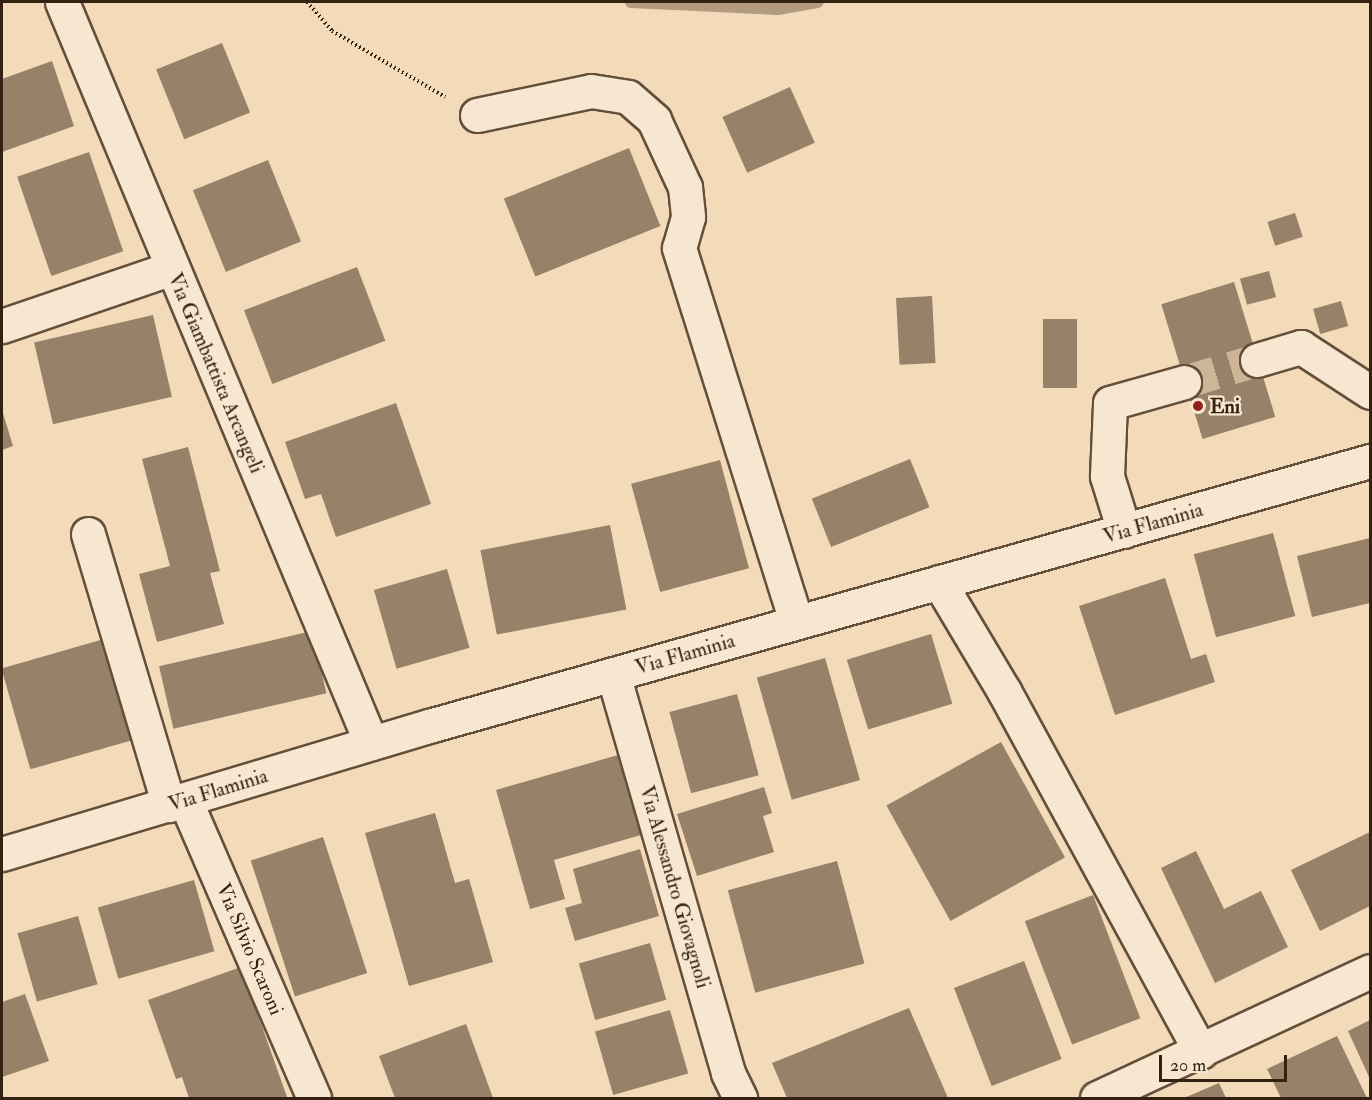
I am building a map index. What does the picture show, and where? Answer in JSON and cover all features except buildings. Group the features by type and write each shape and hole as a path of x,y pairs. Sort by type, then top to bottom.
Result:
{"street":[{"name":"Via Giambattista Arcangeli","path":"62,2 371,743"},
{"path":"477,115 591,91 628,97 654,120 686,186 688,217 679,248 796,622"},
{"path":"2,326 172,268"},
{"path":"1257,360 1301,347 1371,392"},
{"path":"1124,531 1107,476 1110,403 1184,382"},
{"name":"Via Flaminia","path":"2,854 371,743 1371,461"},
{"name":"Via Silvio Scaroni","path":"88,534 177,802 314,1098"},
{"path":"939,582 1004,691 1201,1052"},
{"name":"Via Alessandro Giovagnoli","path":"613,675 728,1073 740,1098"},
{"path":"1097,1098 1201,1052 1371,971"}],"path":[{"path":"307,2 308,7 332,31 477,115"}],"waterway":[{"path":"631,2 778,9 817,2"}],"tunnel":[{"path":"1184,382 1257,360"}],"place":[{"name":"Eni","path":"1198,406"}]}
